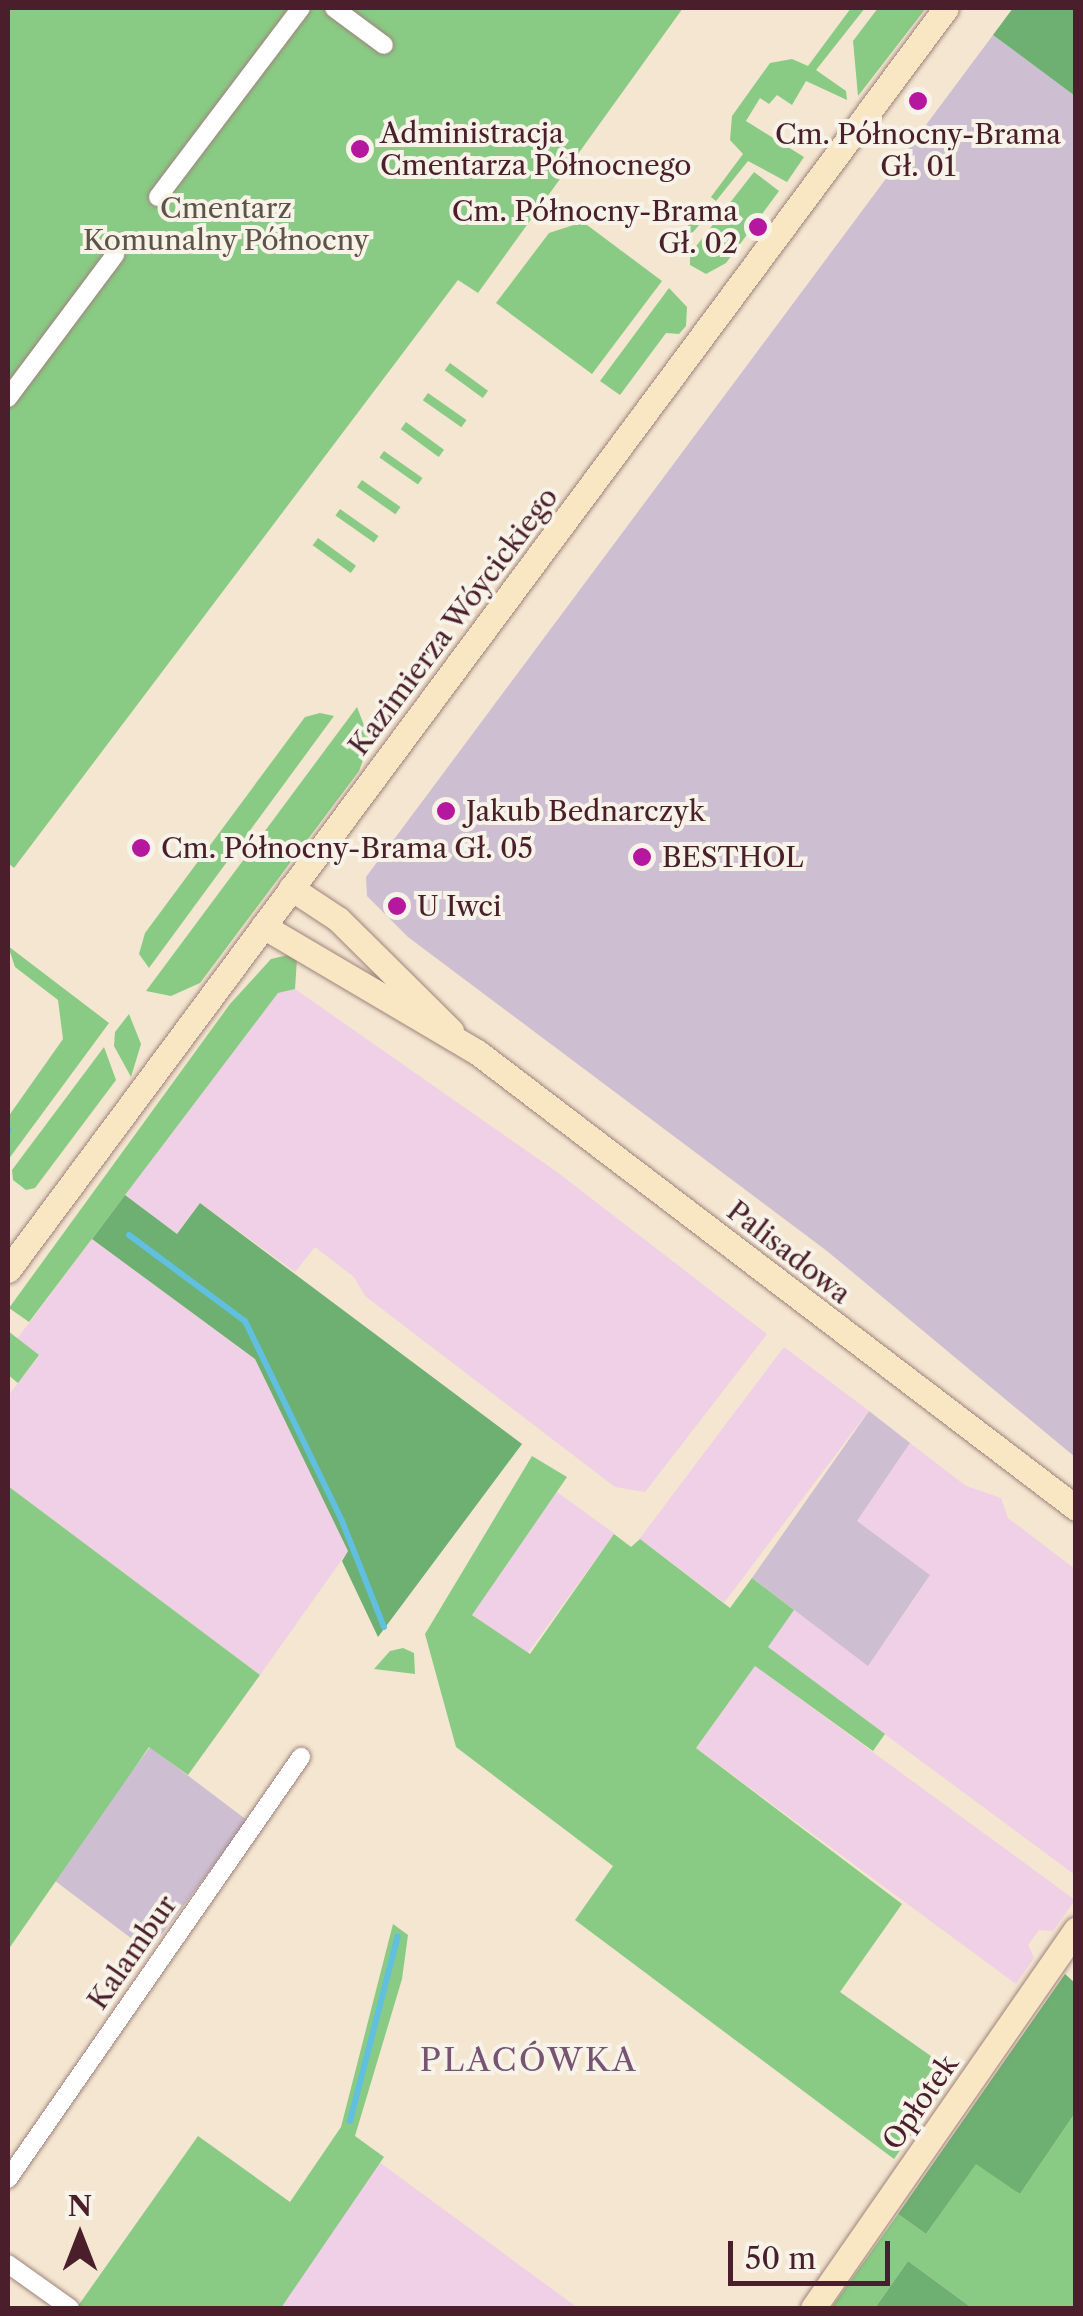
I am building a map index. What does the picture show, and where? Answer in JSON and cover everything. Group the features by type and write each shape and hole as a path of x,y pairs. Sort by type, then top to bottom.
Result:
{"street":[{"path":"158,197 301,8"},
{"path":"334,8 384,45"},
{"name":"Kazimierza Wóycickiego","path":"8,1270 946,8"},
{"path":"8,398 115,255"},
{"name":"Palisadowa","path":"291,888 338,918 466,1045 1076,1508"},
{"name":"Palisadowa","path":"263,926 403,1014 466,1045"},
{"name":"Kalambur","path":"8,2179 301,1757"},
{"name":"Opłotek","path":"813,2308 1076,1928"},
{"path":"8,2264 70,2308"}],"shaded area":[{"path":"993,35 1075,96 1075,1457 827,1251 408,937 367,896 366,877"},
{"path":"295,989 557,1172 767,1334 645,1492 615,1487 365,1296 354,1277 315,1247 295,1272 200,1203 177,1234 125,1195 278,993"},
{"path":"92,1239 255,1359 348,1551 260,1675 8,1486 8,1396 39,1356 17,1339"},
{"path":"784,1347 869,1411 724,1602 640,1539"},
{"path":"869,1411 910,1443 857,1521 930,1575 868,1666 752,1578"},
{"path":"910,1443 966,1486 1001,1498 1008,1518 1075,1569 1075,1875 767,1647 794,1610 868,1665 930,1575 857,1521"},
{"path":"557,1492 614,1534 527,1654 469,1613"},
{"path":"755,1666 1075,1900 1053,1931 1039,1930 1028,1945 1034,1958 1016,1984 696,1748"},
{"path":"150,1747 247,1820 149,1951 51,1878"},
{"path":"379,2162 578,2308 281,2308"}],"green space":[{"name":"Cmentarz Komunalny Północny","path":"8,8 683,8 478,293 458,280 14,868 8,863"},
{"path":"851,8 865,8 816,70 846,91 847,100 806,81 792,105 777,95 769,104 760,98 746,121 804,157 787,182 748,161 716,201 711,197 743,154 730,140 732,116 770,63 792,59 808,66"},
{"path":"878,8 926,8 858,96 853,41"},
{"path":"1013,8 1075,8 1075,96 993,35"},
{"path":"754,172 779,191 726,263 706,274 690,265 690,254"},
{"path":"707,203 713,208 679,249 673,244"},
{"path":"583,222 662,281 592,374 496,303 549,233"},
{"path":"669,288 687,307 686,326 679,334 666,333 620,395 600,381"},
{"path":"450,363 488,391 483,398 445,370"},
{"path":"428,393 467,420 461,427 423,400"},
{"path":"406,422 444,450 439,457 401,429"},
{"path":"384,451 423,478 418,485 379,458"},
{"path":"362,480 401,507 395,514 357,487"},
{"path":"340,509 379,536 374,543 335,516"},
{"path":"318,538 356,566 351,573 313,545"},
{"path":"357,707 370,741 359,771 200,983 171,996 146,991"},
{"path":"320,713 334,716 149,968 139,954 145,933 305,717"},
{"path":"8,946 109,1023 8,1160 8,1117 63,1039 58,1000 15,967"},
{"path":"288,955 297,959 295,989 278,993 29,1322 9,1308 230,1004 271,959"},
{"path":"129,1014 141,1044 131,1077 114,1046 115,1032"},
{"path":"104,1047 116,1080 35,1188 26,1190 13,1180 12,1170"},
{"path":"125,1195 177,1234 200,1203 522,1444 378,1637 342,1561 348,1551 255,1359 92,1239"},
{"path":"8,1331 39,1355 18,1383 8,1375"},
{"path":"532,1456 567,1477 472,1615 530,1654 614,1534 631,1547 640,1539 730,1608 752,1578 794,1610 768,1647 885,1734 873,1751 755,1666 696,1748 902,1904 840,1992 955,2073 894,2159 575,1920 613,1866 456,1747 425,1634"},
{"path":"8,1486 260,1675 188,1775 149,1747 8,1950"},
{"path":"403,1648 414,1653 415,1674 374,1669 390,1651"},
{"path":"393,1924 408,1935 402,1979 355,2136 384,2157 281,2308 78,2306 198,2136 290,2202 341,2127"},
{"path":"1065,1974 1075,1983 1075,2113 1020,2194 976,2164 926,2234 898,2214"},
{"path":"1075,2113 1075,2308 972,2308 908,2261 875,2308 831,2308 898,2214 926,2234 976,2163 1020,2194"},
{"path":"908,2261 972,2308 875,2308"}],"waterway":[{"path":"129,1235 245,1321 342,1521 384,1627"},
{"path":"350,2121 398,1936"}],"place":[{"name":"Cm. Północny-Brama Gł. 01","path":"918,101"},
{"name":"Administracja Cmentarza Północnego","path":"360,149"},
{"name":"Cm. Północny-Brama Gł. 02","path":"758,227"},
{"name":"Jakub Bednarczyk","path":"446,811"},
{"name":"Cm. Północny-Brama Gł. 05","path":"141,848"},
{"name":"BESTHOL","path":"642,857"},
{"name":"U Iwci","path":"397,906"}],"district":[{"name":"PLACÓWKA","path":"529,2060"}]}
